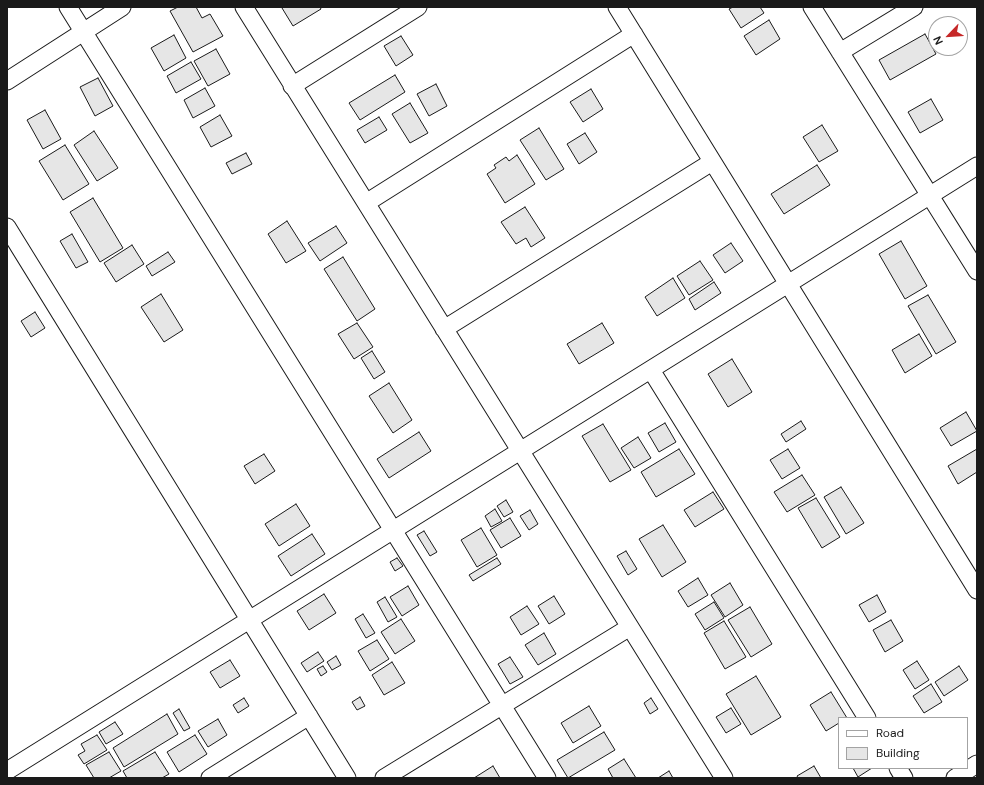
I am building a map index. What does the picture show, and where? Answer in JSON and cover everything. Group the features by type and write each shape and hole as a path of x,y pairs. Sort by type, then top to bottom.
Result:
{"street":[{"path":"68,7 547,778"},
{"path":"7,81 122,7"},
{"path":"244,7 724,778"},
{"path":"292,86 418,7"},
{"path":"617,7 977,590"},
{"path":"812,7 977,271"},
{"path":"840,52 914,7"},
{"path":"366,203 634,34"},
{"path":"444,329 712,162"},
{"path":"7,771 977,166"},
{"path":"7,227 347,778"},
{"path":"651,370 866,717"},
{"path":"384,778 630,627"},
{"path":"210,778 309,716"},
{"path":"955,778 977,764"},
{"path":"899,769 904,778"}],"building":[{"path":"178,7 196,7 202,18 210,14 223,36 193,52 170,11"},
{"path":"320,7 321,9 293,26 282,8"},
{"path":"733,7 760,7 764,13 741,28 729,9"},
{"path":"769,20 780,39 756,55 744,36"},
{"path":"925,34 928,39 928,56 932,56 890,80 879,60"},
{"path":"174,35 186,58 164,71 151,48"},
{"path":"401,36 413,55 396,66 384,46"},
{"path":"216,49 230,74 208,86 194,61"},
{"path":"191,62 201,79 176,93 167,76"},
{"path":"395,75 405,92 360,120 349,103"},
{"path":"98,78 113,106 95,116 80,87"},
{"path":"436,84 447,106 429,116 417,94"},
{"path":"205,88 215,106 193,118 184,100"},
{"path":"591,89 603,109 583,122 570,102"},
{"path":"931,99 943,120 920,133 908,112"},
{"path":"410,103 428,133 410,143 392,114"},
{"path":"45,110 61,139 43,149 27,120"},
{"path":"220,115 232,136 211,147 200,127"},
{"path":"379,117 387,130 365,143 357,130"},
{"path":"822,125 838,151 819,162 803,137"},
{"path":"539,128 564,169 546,180 520,140"},
{"path":"94,131 118,168 97,181 74,145"},
{"path":"585,133 597,152 579,164 567,144"},
{"path":"65,145 89,184 63,200 39,161"},
{"path":"246,153 252,164 232,174 226,163"},
{"path":"517,155 535,184 505,203 487,174 496,168 494,165 506,157 509,161"},
{"path":"817,165 830,185 784,214 771,194"},
{"path":"93,198 123,248 100,262 70,212"},
{"path":"525,207 545,238 531,247 526,238 516,244 501,222"},
{"path":"287,221 306,251 286,263 268,234"},
{"path":"336,226 347,243 320,261 308,243"},
{"path":"72,234 88,262 76,268 60,241"},
{"path":"901,241 927,286 905,299 879,254"},
{"path":"731,243 743,261 725,273 713,255"},
{"path":"132,245 144,264 116,282 104,263"},
{"path":"168,252 175,262 152,276 146,266"},
{"path":"343,257 375,309 357,321 324,269"},
{"path":"700,261 713,280 689,295 677,276"},
{"path":"673,278 685,298 657,316 645,297"},
{"path":"714,282 721,293 695,310 689,299"},
{"path":"161,294 183,330 164,342 141,307"},
{"path":"928,295 956,342 936,354 908,306"},
{"path":"35,312 45,328 31,337 21,321"},
{"path":"357,323 373,347 354,359 338,334"},
{"path":"602,323 614,343 579,364 567,344"},
{"path":"919,334 932,356 905,373 892,350"},
{"path":"372,351 385,372 374,379 361,358"},
{"path":"732,359 752,392 728,407 708,374"},
{"path":"389,383 412,420 393,433 369,396"},
{"path":"966,412 977,431 951,446 940,428"},
{"path":"801,421 806,429 786,442 781,434"},
{"path":"665,423 676,442 659,452 648,433"},
{"path":"603,424 631,470 610,482 582,436"},
{"path":"419,432 431,451 389,478 377,459"},
{"path":"638,437 651,458 634,468 621,448"},
{"path":"679,449 695,474 656,497 641,472"},
{"path":"788,449 800,468 782,479 770,460"},
{"path":"977,449 977,472 958,484 948,466"},
{"path":"264,454 275,471 255,484 244,466"},
{"path":"802,475 815,495 787,512 774,492"},
{"path":"841,487 864,523 846,534 824,497"},
{"path":"713,492 724,509 695,527 684,510"},
{"path":"816,498 840,537 822,548 798,508"},
{"path":"506,500 513,512 504,517 497,506"},
{"path":"296,504 310,526 279,546 265,524"},
{"path":"495,509 502,521 491,527 485,516"},
{"path":"530,510 538,524 529,530 520,516"},
{"path":"510,518 521,536 501,548 490,530"},
{"path":"663,525 686,562 662,577 639,539"},
{"path":"481,528 497,555 477,567 461,540"},
{"path":"424,531 437,552 430,556 417,535"},
{"path":"312,534 325,554 291,576 278,556"},
{"path":"626,551 637,569 628,575 617,556"},
{"path":"397,558 403,566 395,571 390,562"},
{"path":"497,558 501,564 473,581 469,575"},
{"path":"698,578 708,595 688,607 678,591"},
{"path":"730,583 743,605 725,617 711,595"},
{"path":"408,586 419,605 402,616 390,597"},
{"path":"324,594 336,613 309,630 297,611"},
{"path":"877,595 886,612 869,622 859,605"},
{"path":"554,596 565,614 549,624 538,606"},
{"path":"385,597 397,617 388,622 377,602"},
{"path":"714,602 724,618 705,630 695,614"},
{"path":"527,606 539,624 521,635 510,617"},
{"path":"750,607 772,644 751,657 728,620"},
{"path":"363,614 375,633 366,638 355,619"},
{"path":"401,619 415,641 395,654 381,632"},
{"path":"891,620 903,641 885,652 873,630"},
{"path":"724,621 746,657 725,669 704,633"},
{"path":"544,633 556,654 538,665 525,645"},
{"path":"377,640 389,659 370,671 358,651"},
{"path":"318,652 324,661 307,672 301,663"},
{"path":"336,656 341,665 332,670 327,662"},
{"path":"510,657 523,677 510,684 498,664"},
{"path":"230,660 240,676 220,688 210,672"},
{"path":"917,661 929,680 915,689 903,670"},
{"path":"392,662 405,683 384,695 372,675"},
{"path":"323,666 327,672 321,676 317,669"},
{"path":"959,666 968,680 944,696 935,682"},
{"path":"756,676 781,717 751,735 726,694"},
{"path":"931,684 942,702 924,713 913,696"},
{"path":"831,692 846,717 838,717 838,724 826,731 810,705"},
{"path":"360,697 365,706 357,710 352,702"},
{"path":"244,698 249,706 238,713 233,705"},
{"path":"651,698 658,709 650,714 644,703"},
{"path":"589,706 601,726 573,743 561,723"},
{"path":"731,708 741,724 726,733 716,717"},
{"path":"179,709 190,728 184,731 173,713"},
{"path":"167,714 178,734 124,767 113,748"},
{"path":"218,719 227,735 208,747 198,731"},
{"path":"115,722 123,734 106,744 99,732"},
{"path":"604,732 615,750 568,778 557,760"},
{"path":"97,735 107,750 84,764 78,755 85,751 81,744"},
{"path":"195,735 207,754 179,772 167,752"},
{"path":"109,752 121,771 109,778 94,778 86,765"},
{"path":"155,752 169,774 162,778 127,778 123,771"},
{"path":"624,759 636,778 613,778 608,769"},
{"path":"493,766 500,778 474,778"},
{"path":"814,766 821,778 798,778 797,776"},
{"path":"854,769 870,769 858,777"},
{"path":"669,771 673,778 658,778"}]}
